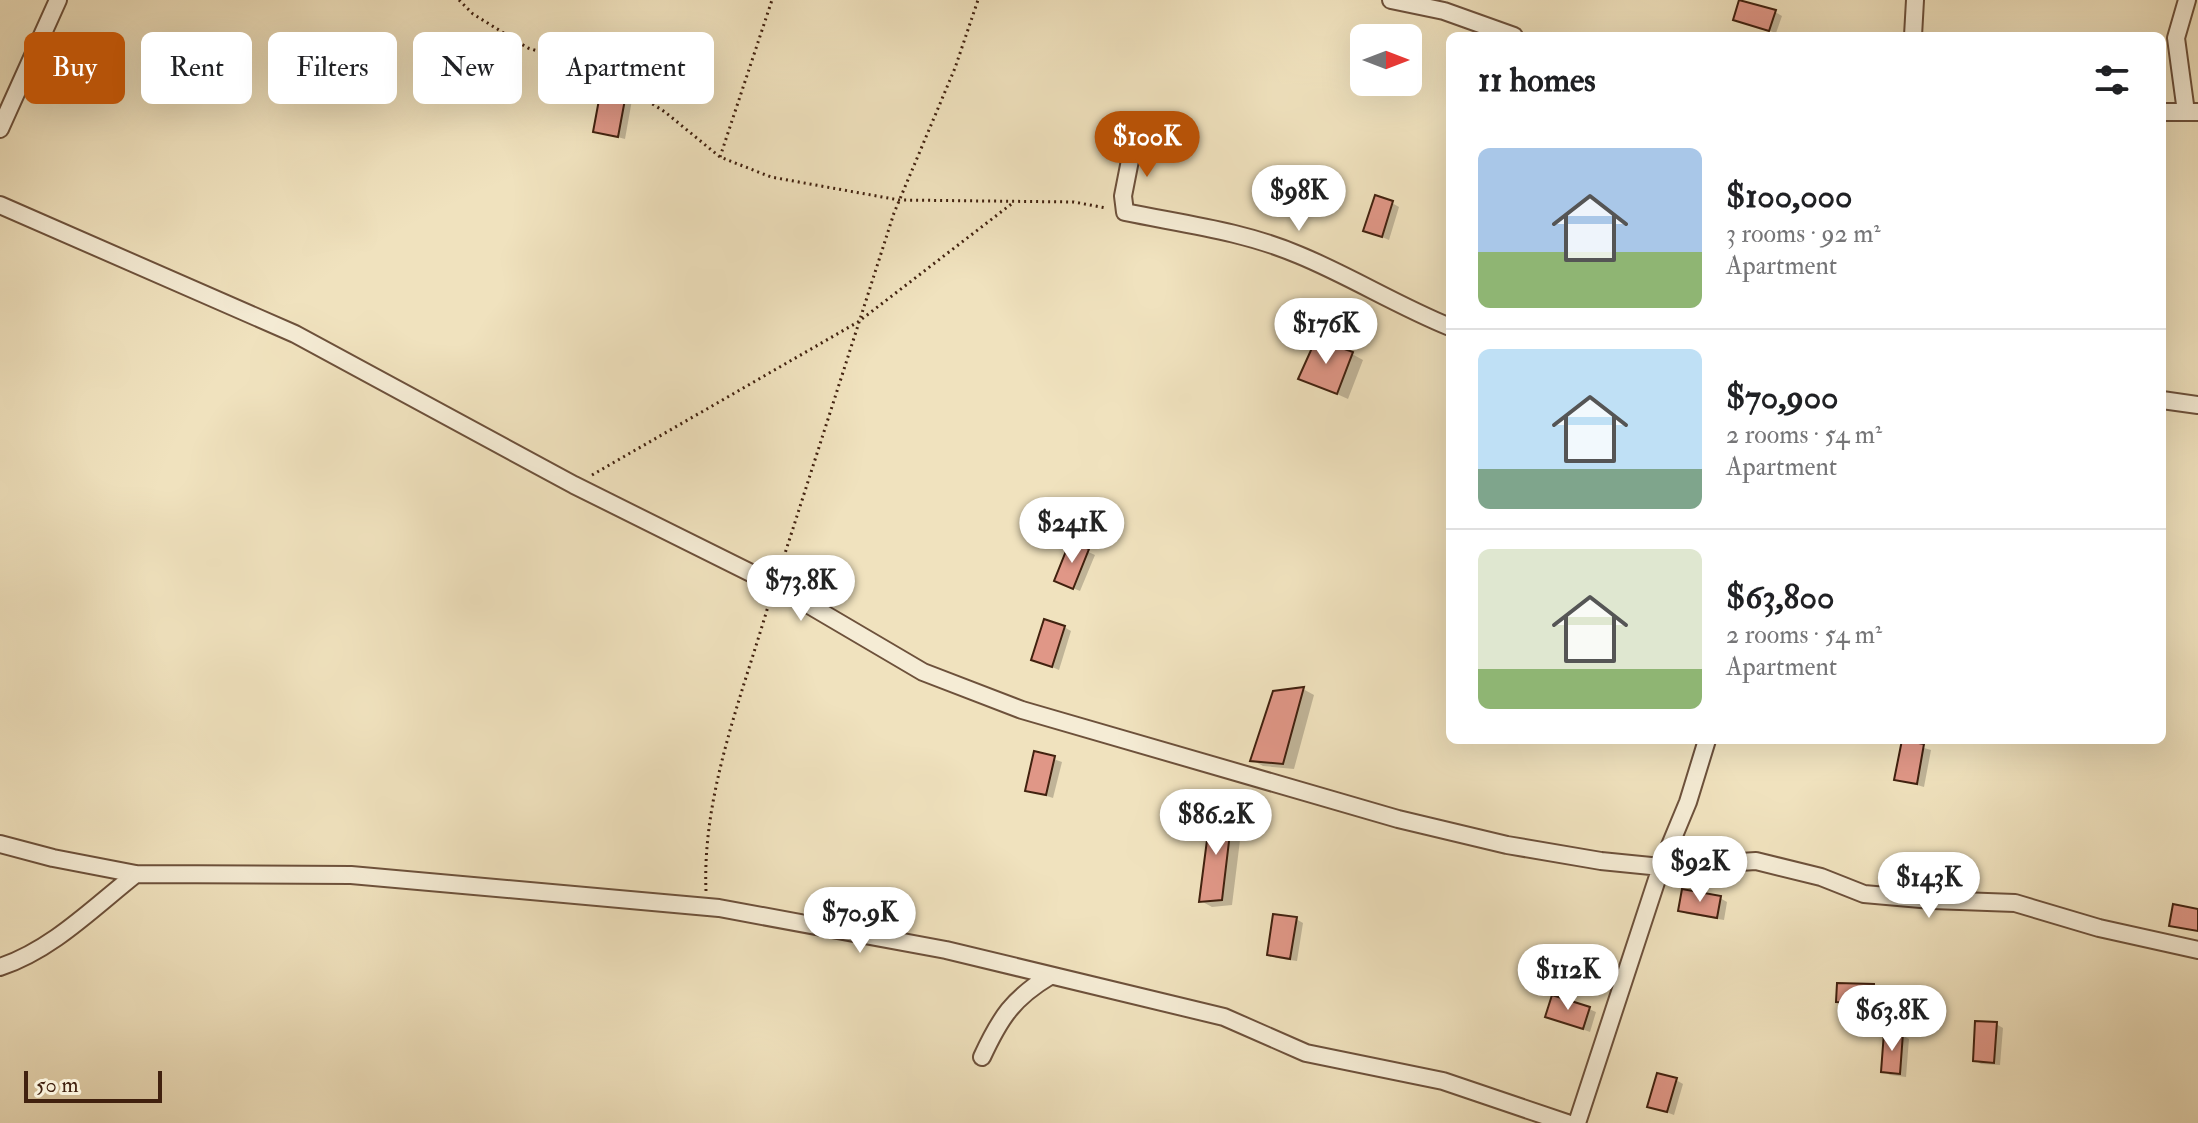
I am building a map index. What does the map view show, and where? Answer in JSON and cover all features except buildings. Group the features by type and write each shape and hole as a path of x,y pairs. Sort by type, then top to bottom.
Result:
{"street":[{"path":"0,129 58,0"},
{"path":"1391,0 1444,11 1503,32"},
{"path":"1913,32 1915,0"},
{"path":"2166,112 2192,112 2176,38 2187,0"},
{"path":"1133,145 1123,196 1125,212 1196,224 1271,245 1299,255 1446,325"},
{"path":"0,205 295,334 574,485 775,585 923,672 1022,710 1414,823 1507,845 1601,861 1661,867 1756,861 1821,877 1864,894 2015,903 2099,928 2198,950"},
{"path":"2166,401 2198,405"},
{"path":"1577,1123 1661,867 1688,802 1706,744"},
{"path":"0,844 136,874 351,875 707,907 946,950 1224,1017 1306,1053 1443,1081 1567,1123"},
{"path":"0,967 23,959 45,945 136,874"},
{"path":"982,1057 1006,1011 1026,990 1050,976"}],"path":[{"path":"459,0 473,14 528,48 603,72 665,112 720,157 771,177 899,200 1074,202 1125,212"},
{"path":"720,157 772,0"},
{"path":"707,907 705,863 718,778 775,585 899,200 955,68 978,0"},
{"path":"574,485 858,322 1016,201"}]}
